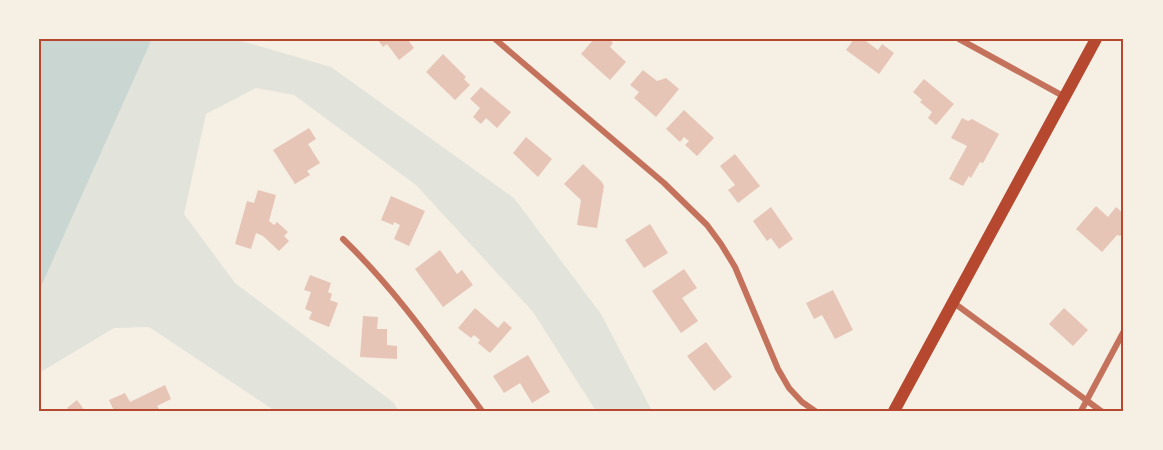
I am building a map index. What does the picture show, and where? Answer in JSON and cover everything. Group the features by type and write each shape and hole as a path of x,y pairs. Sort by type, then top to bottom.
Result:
{"main road":[{"path":"894,411 1096,39"}],"street":[{"path":"495,39 664,183 707,225 722,244 735,267 778,369 789,388 802,402 815,411"},
{"path":"959,39 1065,97"},
{"path":"344,239 401,300 482,411"},
{"path":"954,303 1101,411"},
{"path":"1081,411 1124,331"}],"shaded area":[{"path":"39,39 152,39 39,291"},
{"path":"152,39 235,39 331,67 514,198 601,314 652,411 596,411 533,312 416,185 294,95 256,88 206,114 184,214 235,283 394,403 398,411 275,411 149,327 114,328 39,373 39,291"}],"building":[{"path":"377,39 410,39 408,40 414,48 399,60 387,44 383,47"},
{"path":"594,39 609,39 613,43 610,47 626,62 610,80 581,54"},
{"path":"854,39 863,39 878,50 882,44 894,53 879,74 846,50"},
{"path":"443,54 466,77 464,79 470,85 455,100 426,72"},
{"path":"643,70 657,81 666,78 679,89 656,117 634,98 639,92 630,85"},
{"path":"924,79 954,104 936,125 928,118 932,112 920,102 922,100 913,92"},
{"path":"481,87 511,112 497,128 486,118 481,124 473,117 480,108 470,99"},
{"path":"684,110 714,138 697,156 685,145 689,141 684,137 680,142 666,129"},
{"path":"962,118 968,121 972,119 999,134 983,163 980,162 971,178 969,176 963,186 949,179 967,146 951,138"},
{"path":"309,128 316,139 308,144 320,163 307,171 310,175 295,184 273,150"},
{"path":"526,137 552,159 538,177 513,153"},
{"path":"735,154 760,186 738,203 728,190 735,185 720,166"},
{"path":"583,164 604,186 597,228 577,225 581,200 564,184"},
{"path":"258,190 276,195 269,221 274,225 277,222 288,232 284,236 289,241 279,251 263,236 256,233 251,249 235,244 247,201 254,203"},
{"path":"391,196 425,211 409,246 394,239 400,225 381,220"},
{"path":"1096,206 1108,217 1116,207 1124,214 1124,232 1120,236 1117,235 1102,252 1076,229"},
{"path":"771,207 793,239 779,249 771,238 767,241 753,221"},
{"path":"650,224 668,253 644,268 625,240"},
{"path":"440,250 457,274 462,270 473,285 443,307 415,269"},
{"path":"684,269 697,288 682,298 698,321 681,333 652,291"},
{"path":"310,275 331,283 328,292 332,294 330,300 338,303 329,327 309,319 312,312 305,309 311,292 304,290"},
{"path":"833,290 853,330 835,339 822,315 814,319 806,303"},
{"path":"475,308 498,328 504,321 512,328 490,353 478,343 480,340 474,335 471,338 458,328"},
{"path":"1064,308 1088,330 1073,346 1049,324"},
{"path":"363,316 378,317 377,329 387,329 387,345 397,346 397,359 360,357"},
{"path":"706,342 732,377 714,391 687,356"},
{"path":"528,355 550,392 532,403 520,383 504,393 493,376"},
{"path":"165,385 171,399 157,406 160,411 114,411 109,400 125,393 130,402"},
{"path":"77,400 85,411 69,411 67,408"}]}
